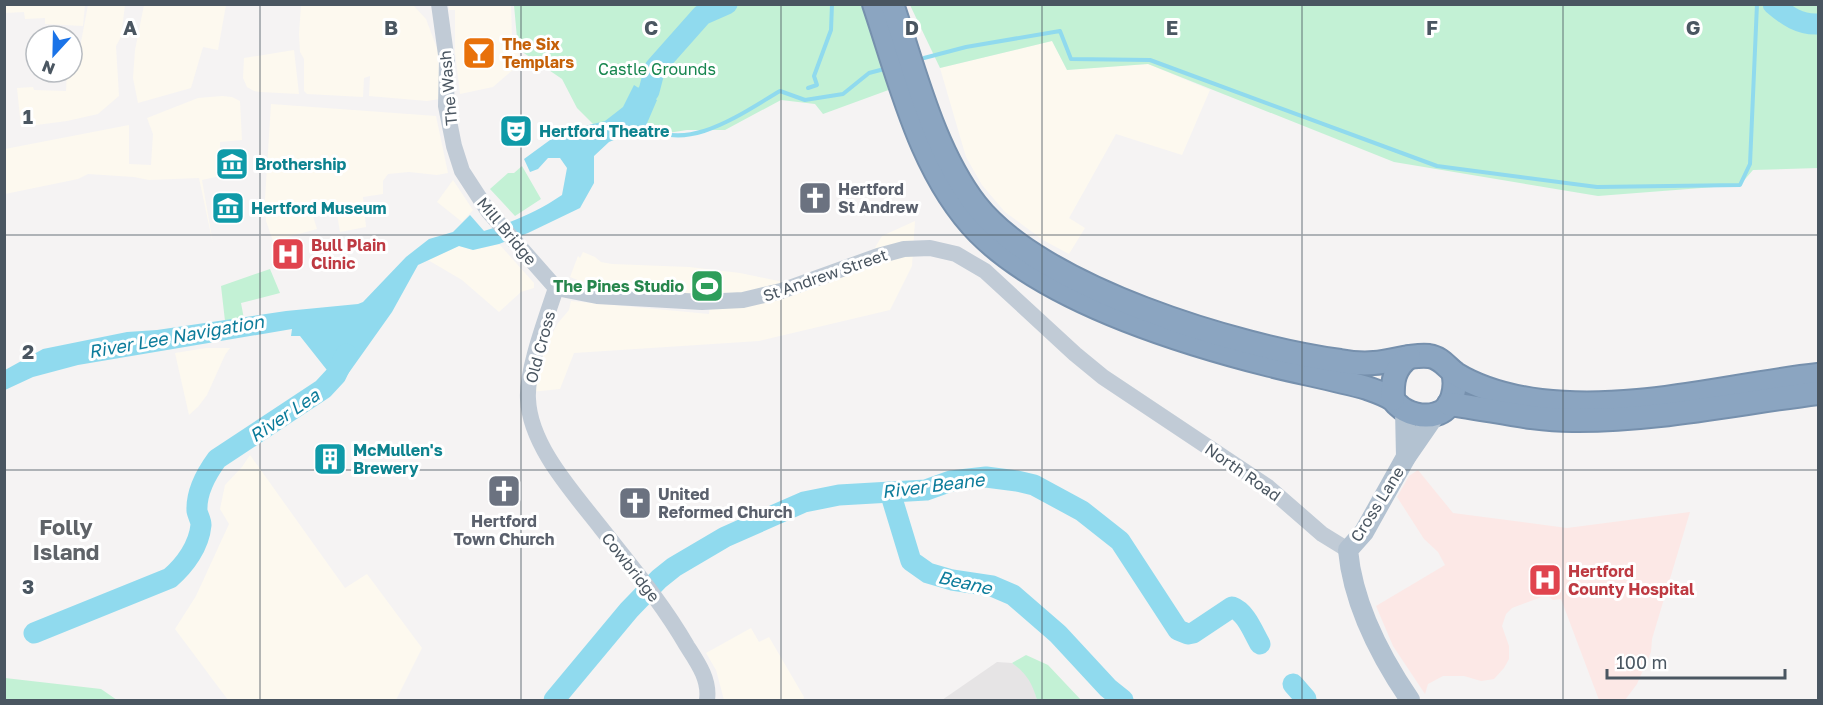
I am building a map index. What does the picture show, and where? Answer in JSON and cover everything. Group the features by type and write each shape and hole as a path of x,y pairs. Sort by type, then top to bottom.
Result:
{"highway":[{"path":"874,4 916,126 933,166 962,213 996,248 1035,276 1062,290 1161,332 1230,355 1354,385 1399,405 1413,414 1442,410 1536,418 1604,420 1668,414 1818,393"},
{"path":"892,4 949,163 977,206 993,223 1027,251 1062,272 1116,296 1225,336 1301,354 1350,362 1375,363 1419,356 1436,357 1454,372 1506,395 1541,401 1602,404 1684,397 1818,375"},
{"path":"1399,405 1392,386 1400,364 1409,357"},
{"path":"1442,410 1454,393 1456,381 1454,372"}],"main road":[{"name":"Cross Lane","path":"1399,405 1406,457"},
{"name":"Cross Lane","path":"1348,550 1364,532 1406,457 1442,410"},
{"path":"1348,550 1350,572 1358,602 1390,667 1410,700"}],"street":[{"name":"The Wash","path":"439,4 447,62 446,106 462,171"},
{"name":"Mill Bridge","path":"462,171 474,192 556,288"},
{"name":"St Andrew Street","path":"556,288 597,296 702,302 743,300 781,291 878,256 916,248 942,250 967,258 986,271 1010,293"},
{"name":"Old Cross","path":"539,441 529,409 528,388 556,288"},
{"name":"North Road","path":"1010,293 1103,377 1268,487 1322,534 1348,550"},
{"name":"Cowbridge","path":"539,441 558,473 660,605 701,670 707,686 707,700"}],"shaded area":[{"path":"5,4 85,5 83,24 45,24 45,18 25,19 24,12 5,13"},
{"path":"88,5 125,5 121,37 116,46 119,96 98,114 21,127 17,88 33,87 34,90 66,91 66,84 84,84 84,26"},
{"path":"144,5 226,5 218,50 203,47 191,88 138,103 133,78 135,50"},
{"path":"301,5 414,6 426,19 438,51 440,99 427,101 369,96 370,76 364,78 363,97 307,94 304,91 304,59 300,52"},
{"path":"449,5 511,5 512,38 522,62 493,87 460,94 455,52 455,10 449,10"},
{"path":"1052,41 1067,70 1148,64 1210,90 1182,155 1116,134 1069,218 1085,228 1069,254 1043,240 1005,212 982,185 966,157 940,68"},
{"path":"294,50 299,94 260,92 247,87 243,78 244,58"},
{"path":"222,96 240,101 242,140 220,142 220,158 242,156 243,171 202,180 213,244 199,178 149,180 88,174 78,179 5,194 5,149 129,125 129,164 151,165 153,134 147,118 198,98"},
{"path":"271,104 436,116 448,173 437,175 409,172 388,174 383,181 383,194 363,197 366,227 340,232 337,214 315,215 313,216 317,229 273,241 266,221 265,199"},
{"path":"453,180 473,210 462,222 437,202"},
{"path":"915,221 912,266 890,310 759,341 574,353 560,389 531,392 544,349 558,323 569,310 571,301 709,314 711,295 626,290 590,285 570,277 578,256 580,258 583,252 601,262 612,264 689,267 740,273 783,282 873,251 882,236"},
{"path":"499,244 534,283 534,288 521,292 499,312 462,280 428,260 459,246 473,250"},
{"path":"206,348 230,348 207,395 189,415 175,353"},
{"path":"250,455 345,588 367,574 422,648 396,700 228,700 175,629 196,596 229,524 220,509 225,485"},
{"name":"Hertford County Hospital","path":"1418,470 1453,513 1567,528 1690,512 1652,639 1651,652 1637,684 1625,700 1599,700 1561,599 1553,600 1547,595 1512,608 1506,614 1502,626 1509,646 1509,659 1494,679 1481,681 1464,676 1443,676 1428,684 1425,694 1393,646 1376,606 1445,565 1438,552 1424,539 1397,497 1409,476"},
{"path":"751,628 759,642 769,637 804,697 803,700 724,700 716,670 706,653"},
{"path":"997,662 1012,663 1026,673 1033,685 1037,700 942,700"}],"green space":[{"name":"Castle Grounds","path":"514,5 862,5 894,88 823,114 815,104 781,100 725,130 687,130 655,135 593,124 577,108 562,79 518,49"},
{"path":"910,5 1818,5 1818,168 1753,170 1740,185 1598,196 1394,162 1148,64 1067,70 1052,41 940,68"},
{"path":"522,166 541,199 515,216 490,189 508,173 514,173"},
{"path":"270,269 280,293 241,303 244,319 225,321 221,286"},
{"path":"1026,655 1048,665 1081,700 1037,700 1028,679 1012,663"},
{"path":"5,678 101,689 117,700 5,700"}],"water":[{"name":"River Lee Navigation","path":"634,85 657,100 645,128 634,127 633,132 609,142 594,156 594,183 580,208 499,244 473,250 459,246 418,265 392,312 343,381 338,384 300,336 291,336 292,329 78,365 33,377 5,390 5,370 43,349 127,332 363,302 406,257 429,239 453,232 470,215 484,231 524,216 562,195 567,168 560,158 548,158 538,169 530,172 524,159 561,132 605,121 623,107"}],"waterway":[{"name":"River Lea","path":"631,116 649,91 655,68 702,15 727,4"},
{"path":"808,88 817,85 814,76 831,30 832,4"},
{"path":"924,58 966,47 1060,31 1071,59 1150,60 1437,166 1597,187 1740,185 1750,164 1757,4"},
{"path":"1773,4 1794,19 1818,24"},
{"path":"644,124 660,133 677,135 695,133 731,120 780,91 805,100 843,94 869,73 888,68"},
{"name":"River Lea","path":"34,633 170,578 186,561 200,533 198,497 217,459 323,389 336,375 346,354"},
{"name":"River Beane","path":"554,700 629,610 659,579 674,567 725,537 804,502 839,495 926,490 951,481 986,477 1034,485 1082,511 1120,541 1178,630 1188,634 1193,633 1232,607 1245,618 1260,644"},
{"name":"Beane","path":"890,492 911,561 928,573 952,580 992,586 1013,595 1058,634 1108,688 1123,700"},
{"name":"River Beane","path":"1293,684 1306,699"}],"place":[{"name":"The Six Templars","path":"479,53"},
{"name":"Hertford Theatre","path":"516,131"},
{"name":"Brothership","path":"232,164"},
{"name":"Hertford St Andrew","path":"815,198"},
{"name":"Hertford Museum","path":"228,208"},
{"name":"Bull Plain Clinic","path":"288,254"},
{"name":"The Pines Studio","path":"707,286"},
{"name":"McMullen's Brewery","path":"330,459"},
{"name":"Hertford Town Church","path":"504,491"},
{"name":"United Reformed Church","path":"635,503"},
{"name":"Hertford County Hospital","path":"1545,580"}],"district":[{"name":"Folly Island","path":"66,538"}]}
